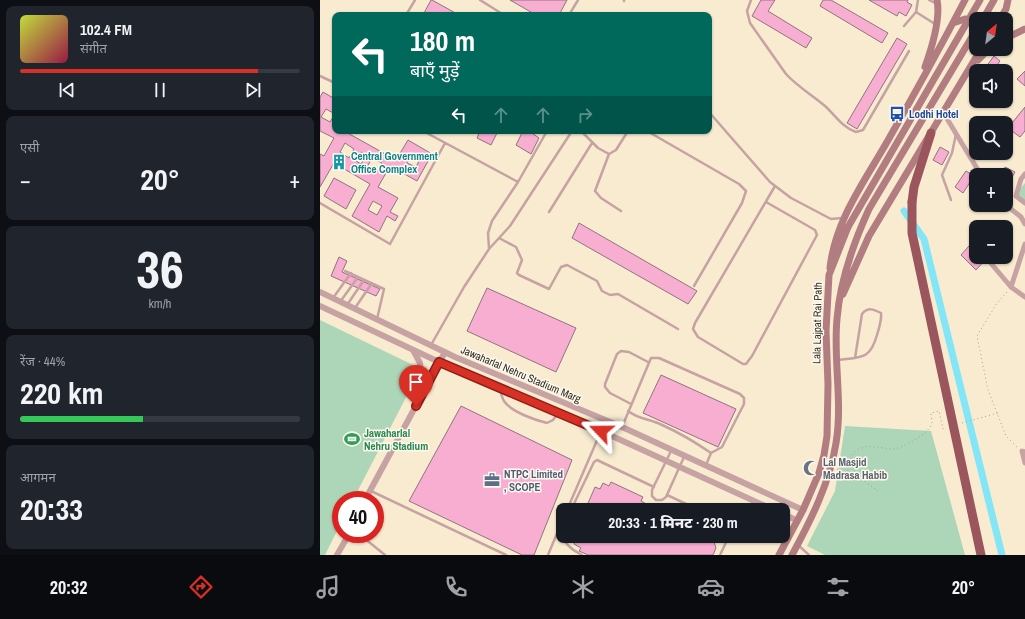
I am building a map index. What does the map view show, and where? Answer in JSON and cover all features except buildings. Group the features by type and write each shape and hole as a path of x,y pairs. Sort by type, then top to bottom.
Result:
{"highway":[{"path":"931,133 914,187 912,202 912,233 981,555"}],"main road":[{"path":"829,274 832,249 844,217 916,92 965,0"},
{"name":"Lala Lajpat Rai Path","path":"779,555 796,520 803,510 819,473 824,455 827,436 828,384 826,331 829,274 848,227 980,0"},
{"path":"987,12 994,0"},
{"path":"1004,12 1008,0"},
{"path":"916,92 929,55 936,24 938,2"},
{"path":"953,23 965,19 969,20"},
{"path":"1013,35 1025,29"},
{"name":"Lala Lajpat Rai Path","path":"792,555 830,476 837,440 837,318 843,279 856,237 869,209 969,42"},
{"path":"840,300 869,236 977,56"},
{"path":"965,74 982,56"}],"street":[{"path":"943,112 977,168"},
{"path":"1025,174 1021,179 1016,196 1025,203"},
{"path":"1013,211 1021,217 1025,224"},
{"path":"1011,287 1025,244"},
{"path":"992,264 1011,287 1025,297"},
{"name":"Jawaharlal Nehru Stadium Marg","path":"320,292 445,352 622,427 684,457 803,510"},
{"name":"Jawaharlal Nehru Stadium Marg","path":"320,306 439,362 601,431 759,503"},
{"path":"414,350 420,363 423,392"},
{"path":"370,490 445,352"},
{"path":"1023,452 1025,463"},
{"path":"790,517 796,520"},
{"path":"337,555 344,543"}],"lane":[{"path":"408,12 415,0"},
{"path":"480,0 499,12"},
{"path":"571,12 578,0"},
{"path":"751,0 747,11 750,23 786,74 793,82 826,108 843,125 856,132 863,130 909,51"},
{"path":"904,26 916,12 918,0"},
{"path":"928,0 938,2"},
{"path":"916,12 936,24"},
{"path":"320,76 332,82"},
{"path":"712,115 776,186 791,198 831,219 844,217"},
{"path":"951,200 942,175 952,152 956,133"},
{"path":"428,134 518,182"},
{"path":"489,249 488,233 492,221 518,182 545,134"},
{"path":"430,345 464,287 489,249 510,226 570,134"},
{"path":"584,134 603,152 609,154"},
{"path":"621,211 601,198 595,191 609,154 616,150 626,134"},
{"path":"652,134 733,180 746,191 742,203 694,286"},
{"path":"320,203 390,244 445,143"},
{"path":"549,212 592,143"},
{"path":"766,202 815,230 817,236 752,356 746,364 744,364 698,337 693,329 695,323 766,202 776,186"},
{"path":"499,238 516,248 522,260 517,273 519,275 549,289 561,267 567,265 597,281 599,288 610,295 618,294 678,329"},
{"path":"345,271 384,289 377,320"},
{"path":"333,298 351,273"},
{"path":"340,302 358,277"},
{"path":"347,305 364,280"},
{"path":"354,309 372,284"},
{"path":"837,360 855,358 866,356 873,348 882,318 881,313 876,310 870,308 865,310 862,314 855,358"},
{"path":"631,404 610,393 604,387 617,354 621,351 628,352 648,362"},
{"path":"622,427 648,362 651,358 659,358 740,394 744,398 744,404 722,447 711,453 705,466"},
{"path":"500,388 504,401 512,408 534,419 547,423 553,420 558,413"},
{"path":"628,411 634,416 660,424 687,437 711,453"},
{"path":"570,503 601,431"},
{"path":"671,451 654,487 652,494 656,500 663,500 667,494 684,457"},
{"path":"575,503 594,462 597,460 654,487"},
{"path":"370,490 506,555"},
{"path":"667,494 685,503"},
{"path":"548,555 556,536"},
{"path":"370,543 385,555"},
{"path":"567,543 571,548 582,555"},
{"path":"720,555 726,543"},
{"path":"797,545 809,555"}],"path":[{"path":"1011,287 997,303 977,336 988,390 1006,436 1023,452"},
{"path":"847,472 853,454 863,448 879,446 892,449 904,446 926,433 932,423 931,413 939,411 943,429"},
{"path":"980,418 998,413"},
{"path":"831,468 847,472 878,491"}],"green space":[{"path":"1025,183 1025,201 1016,193"},
{"name":"Jawaharlal Nehru Stadium","path":"320,320 413,365 416,378 358,491 332,491 332,541 325,555 320,555"},
{"path":"845,426 931,431 965,555 825,555 807,546 835,491"}],"waterway":[{"path":"904,211 924,239 1002,555"}],"place":[{"name":"Lodhi Hotel","path":"897,114"},
{"name":"Central Government Office Complex","path":"339,162"},
{"name":"Jawaharlal Nehru Stadium","path":"352,439"},
{"name":"Lal Masjid Madrasa Habib","path":"811,468"},
{"name":"NTPC Limited , SCOPE","path":"492,480"}],"route":[{"path":"416,406 439,362 601,431"}]}
